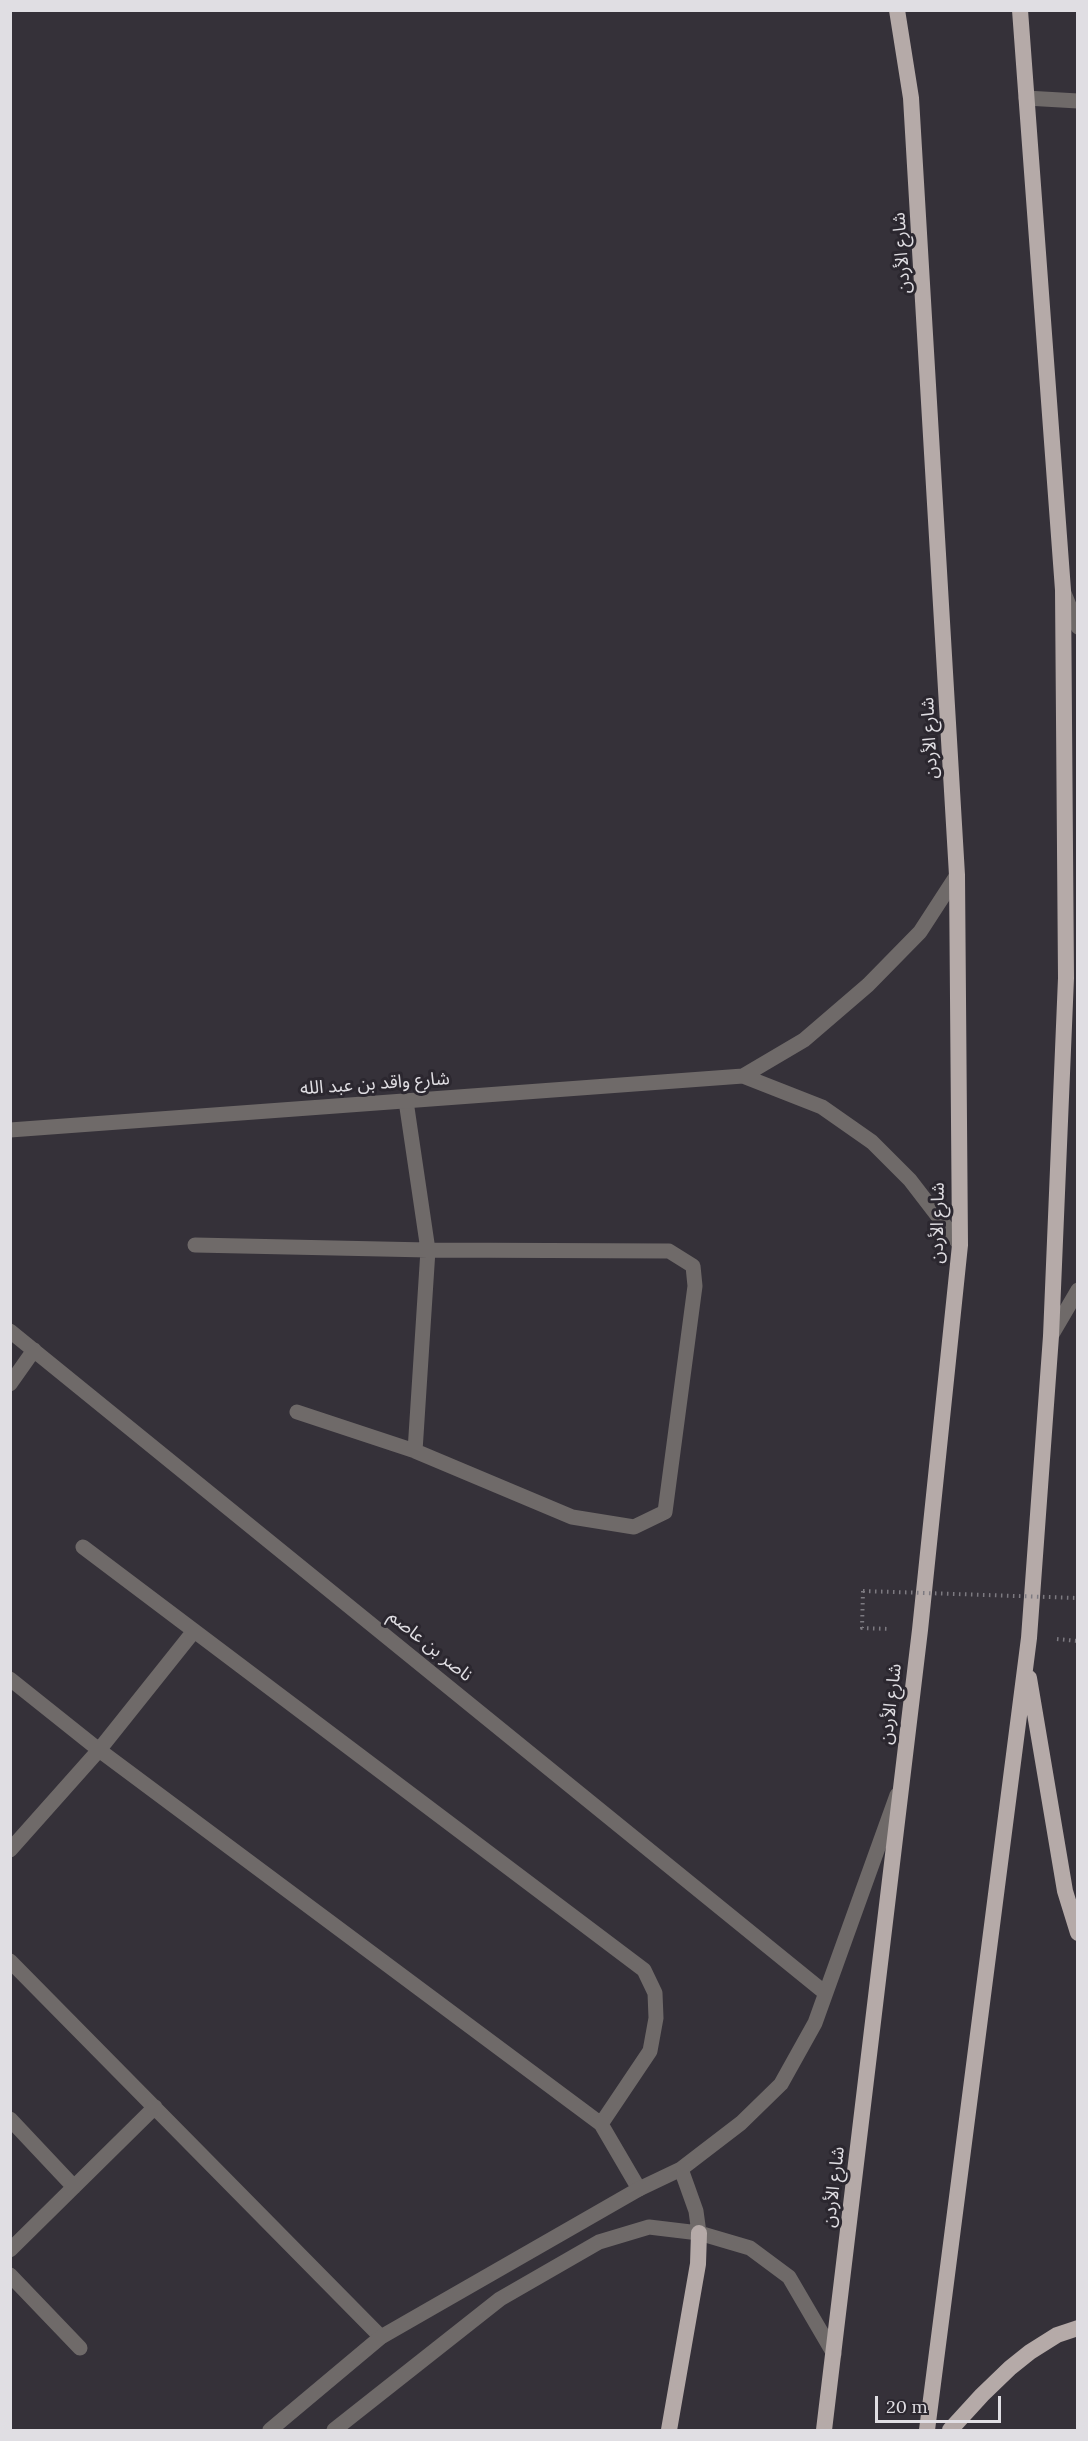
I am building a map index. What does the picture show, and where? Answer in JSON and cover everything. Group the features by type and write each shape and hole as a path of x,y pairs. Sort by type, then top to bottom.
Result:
{"highway":[{"name":"شارع الأردن","path":"824,2430 902,1781 960,1245 957,875 911,98 897,10"},
{"path":"927,2430 1026,1661 1051,1336 1066,978 1063,590 1020,10"},
{"path":"1026,1661 1065,1891 1077,1933"},
{"path":"669,2430 698,2264 699,2233"},
{"path":"950,2430 1010,2368 1057,2335 1077,2328"}],"street":[{"path":"1026,98 1077,101"},
{"path":"1063,590 1077,627"},
{"name":"شارع واقد بن عبد الله","path":"743,1076 804,1040 868,985 920,932 957,875"},
{"name":"شارع واقد بن عبد الله","path":"10,1130 743,1076 822,1107 872,1142 910,1180 960,1245"},
{"path":"406,1101 428,1250 415,1451"},
{"path":"195,1245 428,1250 669,1251 693,1266 694,1286 665,1512 634,1527 572,1517 415,1451 297,1412"},
{"path":"1051,1336 1077,1290"},
{"name":"ناصر بن عاصم","path":"10,1331 824,1992"},
{"path":"10,1384 34,1350"},
{"path":"83,1547 644,1970 655,1993 656,2019 650,2051 601,2124"},
{"path":"10,1850 99,1750 194,1631"},
{"path":"10,1679 99,1750 601,2124 639,2189"},
{"path":"270,2430 381,2337 639,2189 681,2169 741,2123 781,2084 815,2023 824,1992 902,1781"},
{"path":"10,1961 381,2337"},
{"path":"10,2250 155,2107"},
{"path":"10,2119 74,2187"},
{"path":"681,2169 696,2211 699,2233"},
{"path":"334,2430 500,2300 599,2242 649,2228 699,2233 750,2248 789,2277 834,2354"},
{"path":"10,2275 80,2348"}],"path":[{"path":"862,1628 863,1591 1077,1599"}]}
